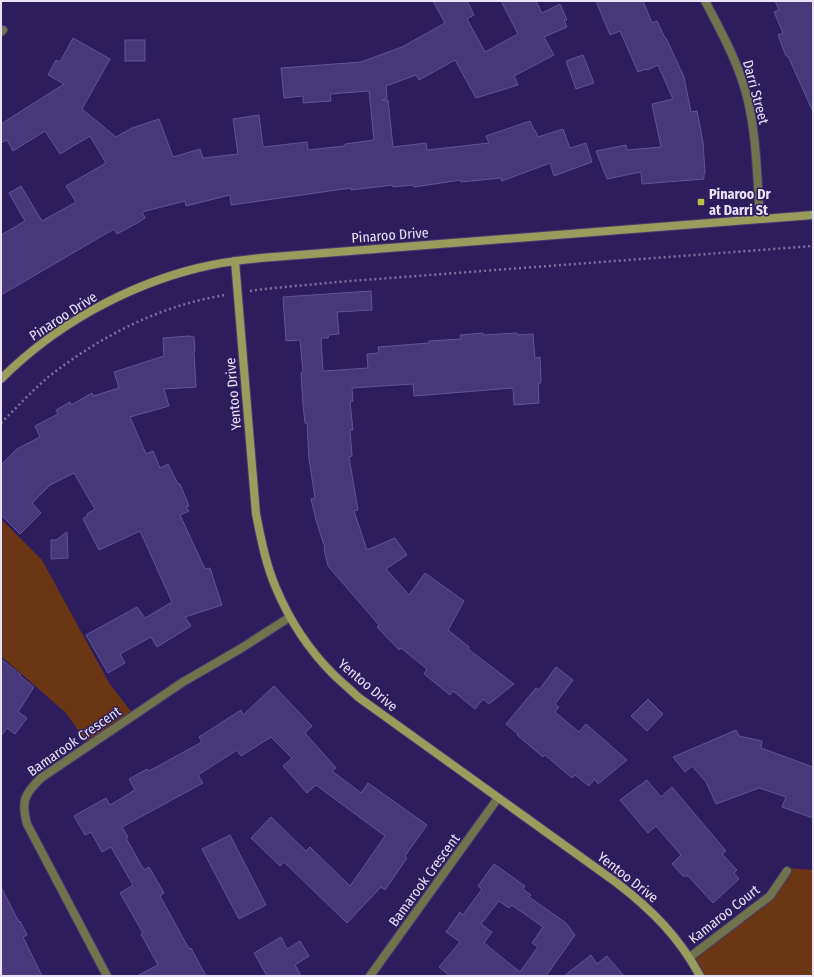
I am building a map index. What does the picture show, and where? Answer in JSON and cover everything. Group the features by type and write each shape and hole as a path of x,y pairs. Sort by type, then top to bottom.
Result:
{"street":[{"name":"Darri Street","path":"705,1 733,56 748,100 755,138 760,219"},
{"name":"Pinaroo Drive","path":"1,379 41,344 74,321 111,300 157,280 197,268 235,261 273,257 813,215"},
{"name":"Yentoo Drive","path":"235,261 256,514 263,550 275,587 290,617 310,646 332,673 358,697 643,903 668,928 690,957 700,976"},
{"name":"Bamarook Crescent","path":"107,976 27,824 23,810 24,799 30,788 47,774 183,682 240,649 290,617"},
{"name":"Bamarook Crescent","path":"370,976 498,798"},
{"name":"Kamaroo Court","path":"690,957 770,896 787,871"}],"path":[{"path":"1,423 47,378 94,344 114,333 157,314 212,297 264,289 337,282 813,246"}],"shaded area":[{"path":"1,519 42,560 109,683 133,714 88,744 66,713 1,656"},
{"path":"788,868 813,870 813,976 702,976 692,958 771,899"}],"building":[{"path":"433,1 467,1 474,15 467,19 485,52 518,34 501,1 536,1 542,13 560,4 567,20 564,20 567,27 544,37 554,55 514,76 518,85 476,98 455,60 419,80 416,75 386,86 387,98 382,100 388,100 393,147 426,143 427,150 489,143 486,136 530,121 538,137 563,129 570,148 586,143 592,162 554,176 550,163 502,181 501,178 461,182 461,180 414,187 413,185 393,187 393,185 351,190 351,188 231,205 230,195 186,206 185,201 142,212 145,218 139,222 117,234 114,229 1,295 1,235 25,221 9,193 21,186 42,221 76,202 66,186 106,163 90,136 60,154 45,131 13,151 7,140 1,143 1,124 64,84 48,75 56,60 60,62 73,38 110,59 82,109 116,137 132,128 159,119 173,157 200,149 203,158 238,154 233,119 259,115 263,147 307,142 308,150 345,146 345,144 374,140 369,91 330,94 331,101 303,103 303,96 284,98 281,68 361,62 402,47 445,23"},
{"path":"596,1 643,1 652,23 657,21 684,77 691,112 697,111 703,142 704,179 642,184 641,172 607,179 596,151 626,145 627,150 661,147 652,104 673,99 658,65 638,72 620,31 610,35"},
{"path":"775,1 813,1 813,112 788,56 786,56 778,35 783,33 774,12 779,10"},
{"path":"125,40 145,40 145,61 125,61"},
{"path":"583,55 594,83 576,89 566,61"},
{"path":"371,291 372,310 337,312 339,334 329,335 328,338 321,338 323,371 368,368 367,354 379,353 378,347 461,339 460,335 483,333 483,335 517,333 518,335 533,334 535,358 540,357 541,383 538,383 539,403 514,405 513,388 414,396 413,384 352,388 353,401 350,402 353,430 350,430 352,456 349,457 358,510 354,511 367,550 395,538 407,555 386,569 409,595 425,573 464,601 448,630 469,647 468,649 514,684 489,704 483,699 475,709 453,691 450,695 424,674 427,669 401,648 399,650 377,627 379,625 328,566 325,548 316,520 311,499 315,498 309,459 307,423 305,423 303,405 301,373 303,372 300,340 286,341 283,297"},
{"path":"194,337 196,387 164,389 169,406 130,417 146,454 153,451 160,468 168,464 178,484 180,484 189,506 186,507 189,511 180,515 205,569 210,568 222,605 185,617 191,626 157,647 151,637 120,654 125,663 108,673 86,635 137,607 145,618 172,602 140,531 99,550 83,519 88,515 87,514 95,509 74,473 50,485 32,503 41,513 20,534 1,515 1,465 17,449 40,437 35,426 58,414 56,410 70,402 71,405 92,393 93,396 119,388 114,372 164,356 163,338"},
{"path":"67,532 68,558 51,559 51,540 56,540"},
{"path":"1,659 34,687 18,712 27,718 15,734 7,728 1,736"},
{"path":"556,667 573,680 555,704 559,707 555,712 579,732 586,724 627,760 598,784 595,779 589,786 575,775 572,778 545,755 543,757 506,724 536,688 539,690"},
{"path":"274,686 312,726 305,733 336,768 332,771 361,793 368,783 427,825 405,856 407,858 385,890 381,887 347,923 284,862 280,866 251,838 271,817 306,851 310,847 350,886 385,836 316,785 307,793 283,766 292,758 271,737 241,756 237,750 198,775 203,783 122,827 128,837 126,838 144,870 149,867 164,893 160,896 189,949 191,948 206,976 137,976 158,965 141,934 143,933 120,893 133,885 111,847 102,852 91,832 85,835 74,816 106,798 110,805 135,790 129,779 147,769 149,771 202,742 199,737 241,710 243,715"},
{"path":"648,699 663,714 647,731 631,716"},
{"path":"736,730 739,736 762,741 761,748 813,767 813,818 782,807 786,797 759,788 716,804 706,782 692,766 685,772 673,757"},
{"path":"647,780 661,797 672,787 726,851 722,854 737,870 734,873 739,879 713,903 688,876 683,876 672,864 681,855 656,826 648,833 620,800"},
{"path":"230,835 266,905 239,919 202,849"},
{"path":"494,864 525,886 523,889 531,895 529,897 566,923 575,935 546,976 450,976 439,967 460,942 446,932 460,912 463,915 482,889 478,886","holes":["499,901 509,908 512,905 543,927 532,943 538,947 520,972 484,943 492,932 481,924"]},
{"path":"1,887 27,935 23,937 42,976 1,976"},
{"path":"281,937 287,949 300,941 309,956 295,965 301,976 267,976 254,953"},
{"path":"591,955 597,964 607,956 624,976 564,976"}],"place":[{"name":"Pinaroo Dr at Darri St","path":"701,202"}]}
